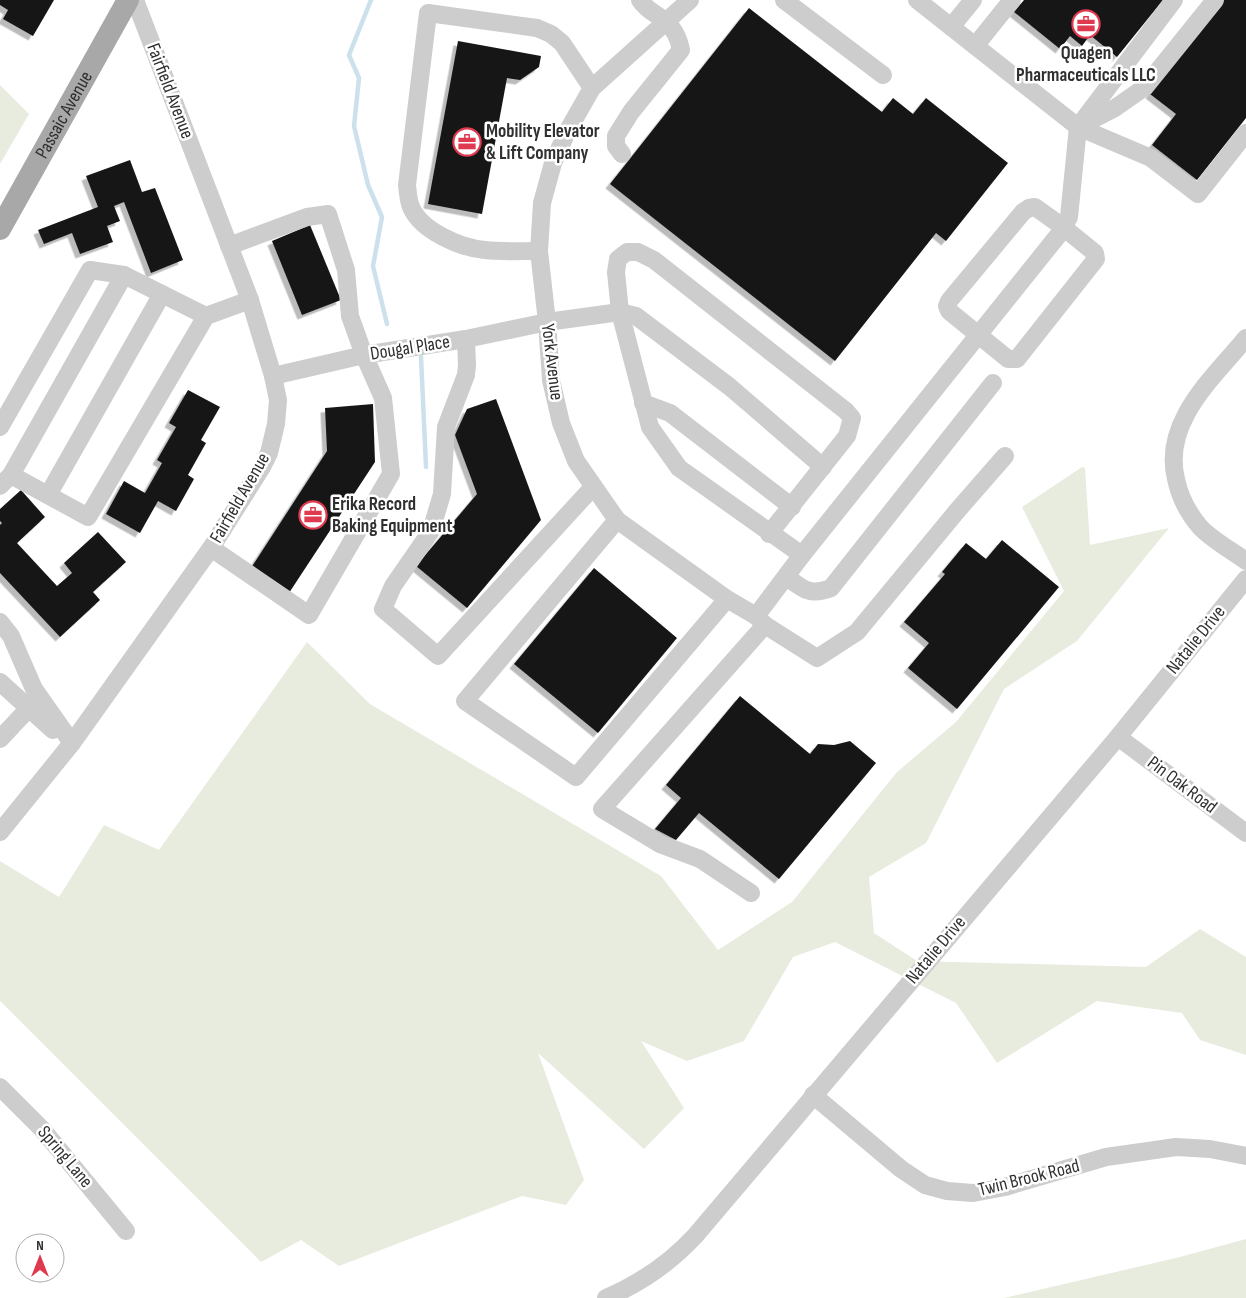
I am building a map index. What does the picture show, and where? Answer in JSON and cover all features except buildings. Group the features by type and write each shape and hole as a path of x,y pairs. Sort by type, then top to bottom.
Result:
{"main road":[{"name":"Passaic Avenue","path":"0,229 128,0"}],"street":[{"name":"Fairfield Avenue","path":"0,832 72,743 211,548 262,467 269,453 276,424 278,400 273,376 250,300 135,0"},
{"path":"622,154 616,146 616,136 631,112 681,50 678,39 666,22 646,9 640,0"},
{"name":"York Avenue","path":"690,0 592,88 567,132 553,163 542,202 539,251 551,380 561,422 576,460 593,487 617,520 727,599 817,658 857,632 1005,456"},
{"path":"784,0 883,75"},
{"path":"917,0 1078,127 1151,158 1198,194 1246,132"},
{"path":"951,27 973,0"},
{"path":"975,46 1012,0"},
{"path":"751,893 700,859 660,844 602,809 761,621 802,555 1063,227 1069,216 1078,127 1174,0"},
{"path":"1078,127 1115,108 1145,88 1214,0"},
{"path":"539,251 486,251 468,248 428,227 412,209 408,199 407,184 428,13 537,28 551,34 562,43 592,88"},
{"path":"1035,207 1063,227 1095,253 1096,259 1017,359 1008,359 949,312 947,306 949,301 1023,212 1029,208 1035,207"},
{"path":"211,548 309,615 391,474 383,398 364,355 350,316 346,270 328,214 307,217 229,246"},
{"path":"769,534 847,436 852,418 846,411 654,260 638,252 627,252 618,259 616,272 620,312 650,427 679,468 769,534 802,555"},
{"path":"0,427 90,270 124,275 206,316"},
{"path":"124,275 6,480 48,495 88,517 206,316 250,300"},
{"path":"48,495 162,294"},
{"path":"620,312 636,316 730,387 823,467"},
{"name":"Dougal Place","path":"273,376 364,355 466,339 547,322 620,312"},
{"path":"1246,338 1190,405 1177,433 1174,453 1174,473 1177,486 1188,511 1208,534 1246,561"},
{"path":"466,339 466,375 446,427 442,494 431,530 393,586 383,609 438,656 593,487"},
{"path":"787,577 810,593 831,588 993,383"},
{"path":"643,403 670,413 792,507"},
{"path":"617,520 464,701 576,777 727,599"},
{"name":"Natalie Drive","path":"606,1298 644,1279 680,1252 1118,736 1246,578"},
{"path":"0,622 11,636 34,689 72,743"},
{"path":"0,682 56,732 72,743"},
{"path":"0,739 29,708"},
{"name":"Pin Oak Road","path":"1118,736 1246,833"},
{"name":"Spring Lane","path":"0,1087 42,1129 126,1231"},
{"name":"Twin Brook Road","path":"813,1095 901,1169 925,1185 947,1191 973,1193 1005,1187 1106,1157 1176,1147 1246,1156"}],"shaded area":[{"path":"0,85 29,114 0,164"},
{"path":"1082,467 1085,468 1090,545 1169,528 1077,641 1004,689 926,843 869,877 874,933 917,961 1146,967 1200,929 1246,957 1246,1055 1200,1040 1182,1013 1097,1001 997,1063 956,1003 835,942 793,957 744,1041 687,1061 641,1041 684,1108 644,1149 538,1053 584,1180 566,1205 522,1196 339,1266 301,1240 261,1262 0,1001 0,861 59,897 104,825 159,850 307,642 370,704 661,876 718,950 792,902 897,772 956,722 1064,591 1022,507"},
{"path":"1246,1239 1246,1298 1004,1298 1180,1257"}],"waterway":[{"path":"371,0 349,55 359,78 354,126 368,185 382,217 373,266 387,324"},
{"path":"421,357 426,467"}],"place":[{"name":"Quagen Pharmaceuticals LLC","path":"1086,24"},
{"name":"Mobility Elevator & Lift Company","path":"467,142"},
{"name":"Erika Record Baking Equipment","path":"313,515"}]}
